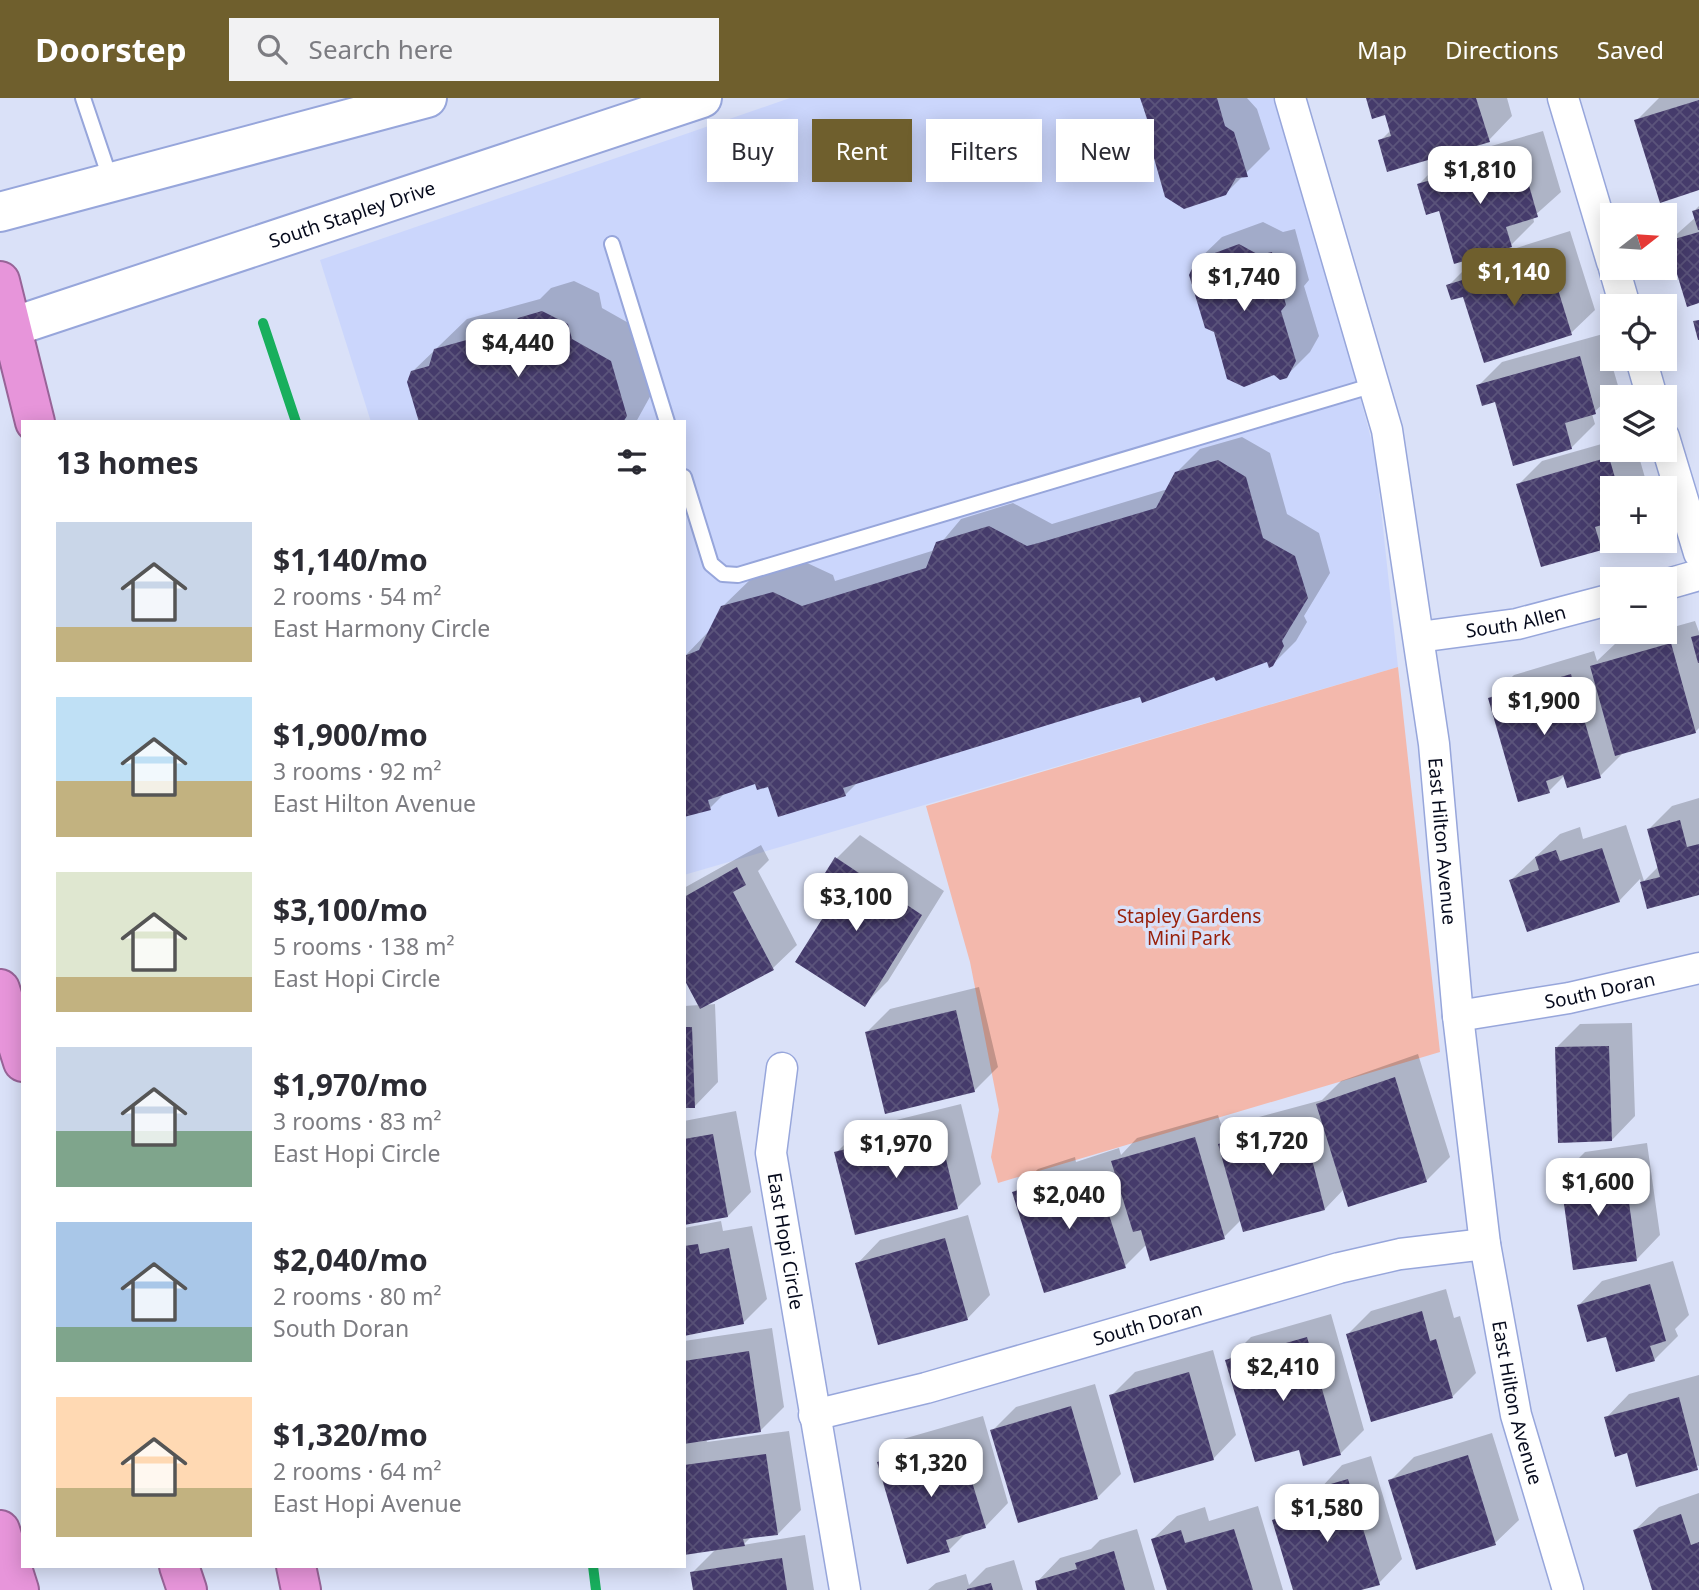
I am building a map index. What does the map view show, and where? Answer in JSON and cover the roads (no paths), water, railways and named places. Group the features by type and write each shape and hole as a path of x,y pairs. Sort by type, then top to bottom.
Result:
{"highway":[{"path":"0,281 6,329 34,420"},
{"path":"0,989 21,1056"},
{"path":"0,1530 19,1590"},
{"path":"180,1568 187,1590"},
{"path":"296,1568 301,1590"}],"main road":[{"path":"0,212 426,98"},
{"path":"547,148 567,114 615,98"},
{"name":"South Stapley Drive","path":"6,329 702,98"}],"street":[{"name":"East Hilton Avenue","path":"1290,98 1387,430 1434,744 1458,1016 1485,1244 1516,1415 1568,1590"},
{"path":"1563,98 1600,221"},
{"path":"1672,462 1699,553"},
{"path":"1677,581 1699,575"},
{"name":"South Allen","path":"1419,637 1517,624 1600,602"},
{"name":"South Doran","path":"1458,1016 1569,998 1699,968"},
{"name":"East Hopi Circle","path":"782,1068 771,1153 845,1590"},
{"name":"South Doran","path":"814,1415 926,1388 1339,1268 1400,1254 1485,1244"}],"lane":[{"path":"83,98 111,182"},
{"path":"612,244 666,420"},
{"path":"686,483 711,564 723,574 738,575 1374,385"}],"waterway":[{"path":"263,323 295,420"},
{"path":"593,1568 596,1590"}],"park label":[{"name":"Stapley Gardens Mini Park","path":"1189,927"}]}
